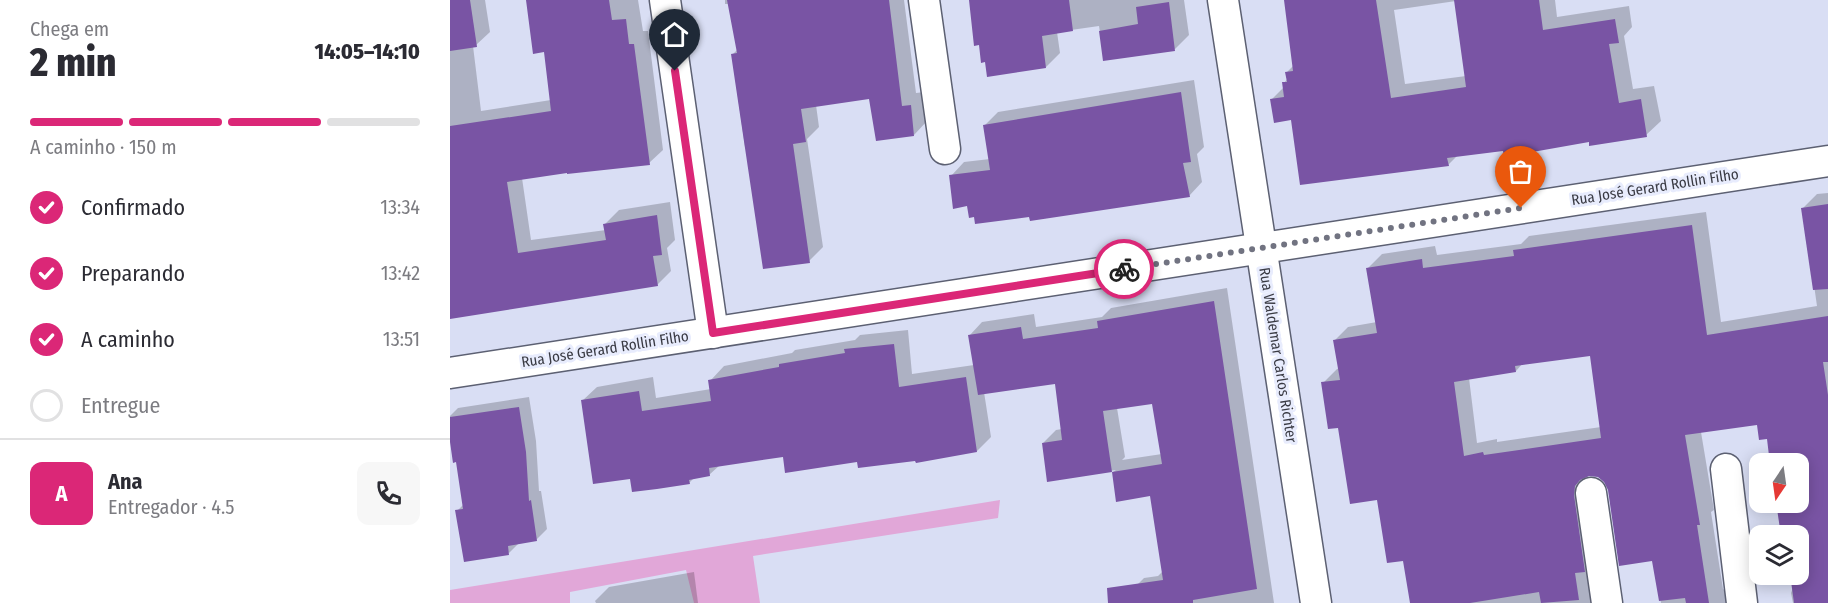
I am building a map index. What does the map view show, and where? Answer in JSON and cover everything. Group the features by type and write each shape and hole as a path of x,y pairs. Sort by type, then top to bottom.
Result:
{"street":[{"path":"665,0 713,333"},
{"path":"924,0 945,149"},
{"name":"Rua Waldemar Carlos Richter","path":"1223,0 1316,603"},
{"name":"Rua José Gerard Rollin Filho","path":"450,373 1828,161"},
{"path":"1726,469 1742,603"},
{"path":"1591,493 1607,603"}],"shaded area":[{"path":"1000,500 998,518 753,556 760,603 694,603 686,570 570,592 570,603 450,603 450,590"}],"building":[{"path":"450,0 470,0 477,47 450,51"},
{"path":"526,0 609,0 612,20 626,19 629,44 634,44 650,165 567,173 507,182 518,253 606,240 603,224 657,215 662,255 653,256 658,286 450,319 450,126 551,111 544,52 533,54"},
{"path":"727,0 889,0 902,106 911,105 914,136 876,141 869,99 801,109 806,142 793,144 810,263 763,269 731,54 737,53"},
{"path":"969,0 1069,0 1073,31 1042,36 1046,68 987,77 985,62 981,63 979,45 974,46"},
{"path":"1284,0 1376,0 1391,98 1466,87 1454,0 1539,0 1543,30 1615,19 1619,43 1609,44 1619,103 1641,99 1647,137 1589,146 1589,142 1504,157 1503,151 1447,158 1449,166 1300,185 1291,120 1274,123 1270,99 1284,97 1282,82 1287,82 1285,72 1293,71"},
{"path":"1169,2 1175,51 1103,61 1099,31 1138,24 1136,7"},
{"path":"1181,92 1191,162 1183,163 1190,197 1030,221 1029,217 975,224 974,217 969,218 967,206 953,209 949,175 990,170 983,125"},
{"path":"1828,204 1828,289 1813,290 1801,208"},
{"path":"1692,225 1707,335 1828,316 1828,362 1823,362 1828,395 1828,603 1794,603 1792,585 1809,585 1809,525 1779,525 1778,513 1809,513 1809,453 1769,453 1767,439 1759,440 1757,425 1685,435 1700,525 1697,525 1709,603 1686,603 1685,598 1659,601 1652,561 1619,566 1608,490 1598,477 1589,476 1580,480 1575,486 1574,495 1585,572 1575,573 1579,600 1541,603 1539,592 1470,603 1410,603 1403,561 1387,563 1377,500 1350,504 1338,428 1328,429 1321,382 1340,380 1333,340 1377,333 1366,268 1422,259 1423,268 1514,256 1513,250","holes":["1590,356 1601,438 1484,455 1483,452 1464,456 1454,382 1516,372 1515,366"]},
{"path":"1214,301 1257,589 1193,600 1193,603 1108,603 1107,588 1163,580 1150,496 1116,502 1112,472 1047,482 1042,443 1062,440 1055,384 978,395 968,335 1021,327 1023,339 1098,328 1097,321","holes":["1152,404 1162,464 1112,472 1103,411"]},
{"path":"894,344 899,387 966,377 977,452 916,463 915,461 858,468 857,462 785,473 783,457 709,468 710,476 689,480 690,484 632,492 630,479 593,484 581,400 639,391 642,411 711,401 708,380 779,367 779,364 845,353 844,349"},
{"path":"519,407 526,452 529,501 531,500 537,541 508,546 509,555 464,562 455,510 463,509 456,462 453,463 450,442 450,417"}],"way so far":[{"path":"1124,269 1521,208"}],"route":[{"path":"675,71 713,333 1124,269"}]}
